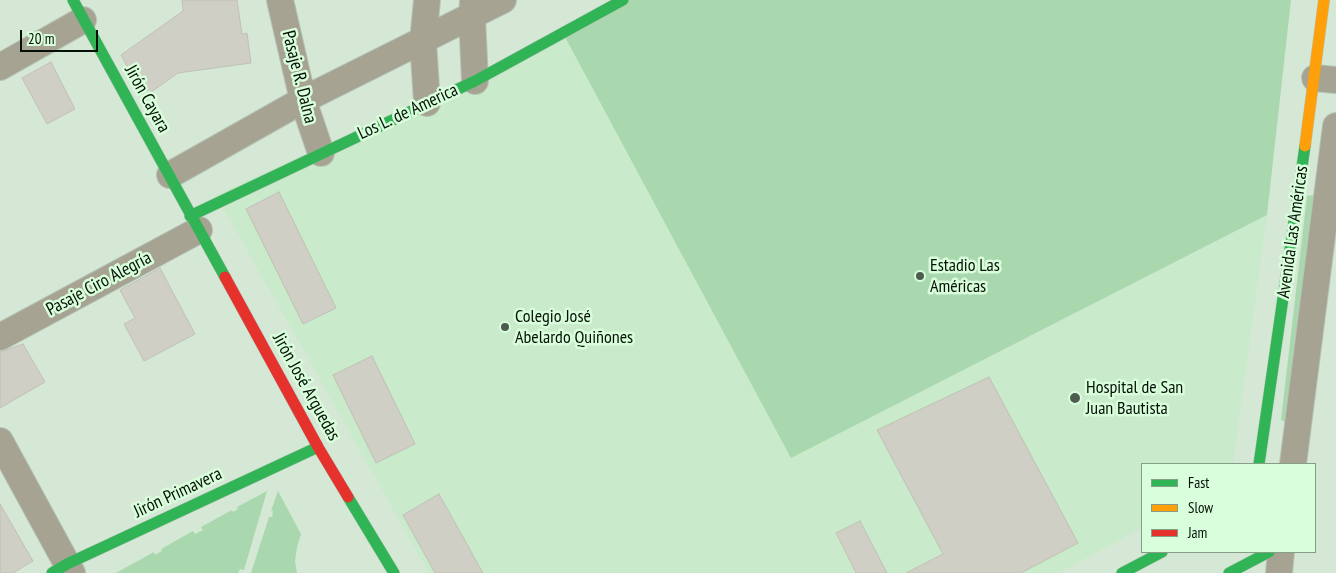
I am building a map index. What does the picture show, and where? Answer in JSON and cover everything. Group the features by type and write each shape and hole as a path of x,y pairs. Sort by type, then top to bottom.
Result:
{"street":[{"name":"Pasaje R. Dalna","path":"280,0 303,100 320,153"},
{"path":"427,0 423,41 427,103"},
{"path":"170,175 303,100 423,41 473,8 503,0"},
{"name":"Los L. de America","path":"195,223 320,153 475,81 622,0"},
{"name":"Avenida Las Américas","path":"1259,463 1326,79 1324,0"},
{"path":"473,8 475,81"},
{"path":"0,67 78,10"},
{"name":"Jirón Cayara","path":"78,10 195,223"},
{"name":"Avenida Las Américas","path":"1293,463 1336,126"},
{"name":"Pasaje Ciro Alegría","path":"0,337 195,223"},
{"name":"Jirón José Arguedas","path":"195,223 318,447 394,573"},
{"path":"0,441 64,570"},
{"name":"Jirón Primavera","path":"64,570 318,447"},
{"path":"1122,573 1160,553"},
{"path":"1279,573 1281,553"}],"shaded area":[{"name":"Estadio Las Américas","path":"628,0 1291,0 1267,215 791,458 564,35"},
{"path":"564,35 1027,338 1267,215 1233,463 1141,463 1141,529 1058,573 429,573 216,195"},
{"path":"1307,196 1315,196 1287,422 1281,420"},
{"path":"267,491 244,570 240,569 238,573 116,573 154,552 155,555 162,551 161,549 193,531 195,534 203,530 201,527 232,510 233,512 238,509 237,507"},
{"path":"278,491 301,534 295,561 297,573 251,573 269,517 272,517 273,511 271,511"}],"building":[{"path":"182,0 237,0 242,34 247,33 251,63 178,73 144,97 121,55 183,11"},
{"path":"51,62 75,109 47,124 22,78"},
{"path":"279,192 336,308 303,324 246,209"},
{"path":"160,268 195,334 144,361 124,324 135,318 120,290"},
{"path":"23,344 45,382 0,408 0,352"},
{"path":"372,356 415,444 376,463 333,375"},
{"path":"989,377 1078,543 1021,573 906,573 943,554 877,430"},
{"path":"439,494 483,573 435,573 403,515"},
{"path":"0,504 33,561 13,573 0,573"},
{"path":"860,521 887,573 856,573 836,533"}],"traffic: fast":[{"path":"73,0 225,277"},
{"path":"190,216 475,81 623,0"},
{"path":"1259,463 1305,146"},
{"path":"52,573 67,564 318,447"},
{"path":"348,497 394,573"},
{"path":"1122,573 1160,553"},
{"path":"1229,573 1267,553"}],"traffic: slow":[{"path":"1305,146 1324,0"}],"traffic: jam":[{"path":"225,277 318,447 348,497"}],"place":[{"name":"Estadio Las Américas","path":"920,276"},
{"name":"Colegio José Abelardo Quiñones","path":"505,327"},
{"name":"Hospital de San Juan Bautista","path":"1075,398"}]}
